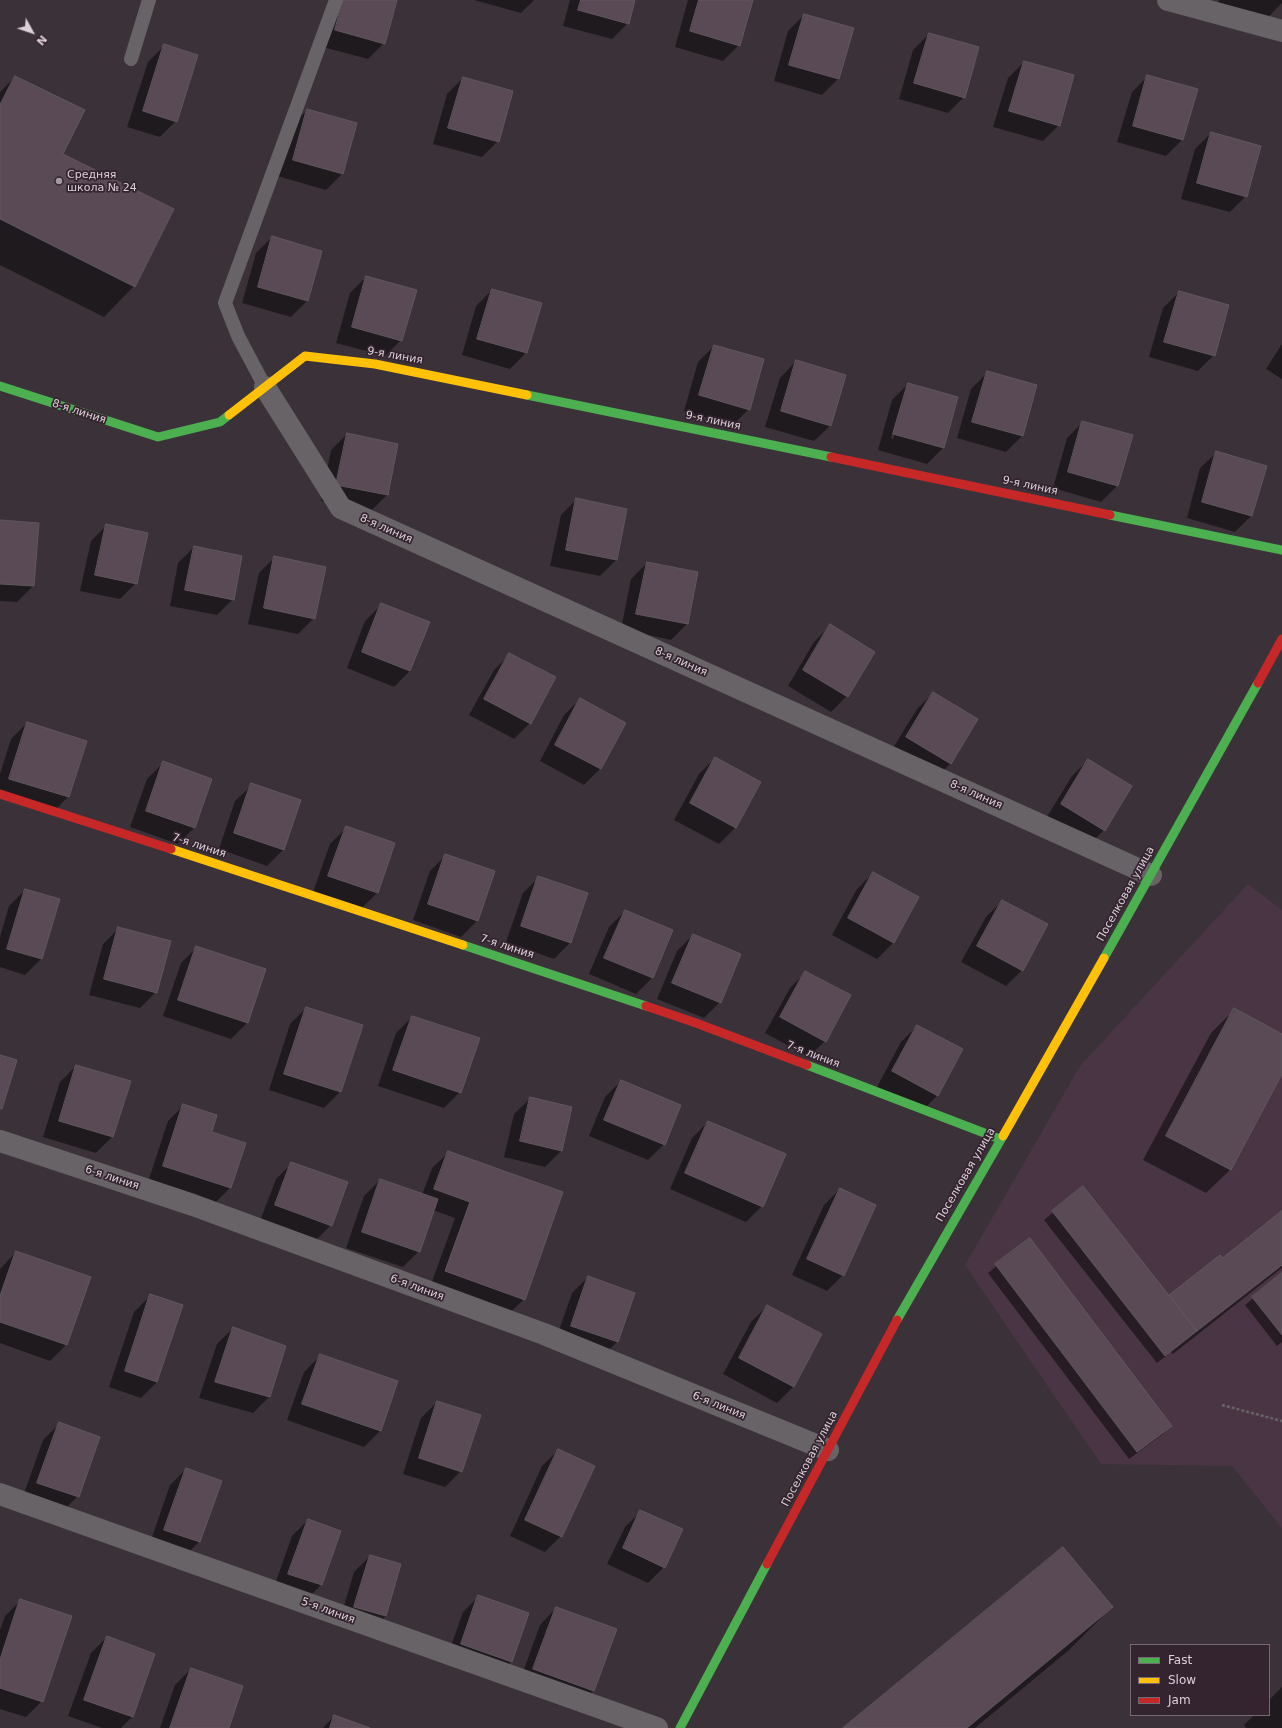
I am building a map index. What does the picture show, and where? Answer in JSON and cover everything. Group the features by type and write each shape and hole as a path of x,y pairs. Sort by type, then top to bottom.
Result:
{"street":[{"path":"1168,0 1282,31"},
{"name":"9-я линия","path":"158,437 220,422 305,356 375,364 1282,550"},
{"name":"8-я линия","path":"0,386 158,437"},
{"name":"8-я линия","path":"265,387 341,508 1151,875"},
{"name":"Поселковая улица","path":"680,1728 889,1334 1151,875 1282,639"},
{"name":"7-я линия","path":"0,794 409,927 696,1023 1000,1139"},
{"name":"6-я линия","path":"0,1141 193,1205 544,1334 828,1450"},
{"name":"5-я линия","path":"0,1494 656,1728"}],"lane":[{"path":"131,59 149,0"},
{"path":"265,387 238,336 225,303 336,0"}],"path":[{"path":"1222,1405 1282,1420"}],"shaded area":[{"path":"1248,884 1282,910 1282,1528 1232,1466 1101,1464 965,1265 1080,1066"}],"building":[{"path":"343,0 397,0 385,44 335,30"},
{"path":"581,0 635,0 629,24 578,10"},
{"path":"699,0 753,0 740,46 690,31"},
{"path":"804,14 854,28 839,79 789,65"},
{"path":"929,33 979,47 965,98 914,83"},
{"path":"164,44 198,55 177,122 143,111"},
{"path":"1024,61 1074,75 1060,126 1009,111"},
{"path":"1147,75 1198,89 1183,140 1133,126"},
{"name":"Средняя школа № 24","path":"15,76 85,110 63,154 174,209 135,287 0,219 0,105"},
{"path":"463,77 513,91 499,142 448,128"},
{"path":"307,109 357,123 343,174 293,160"},
{"path":"1211,132 1261,146 1247,197 1197,183"},
{"path":"272,236 322,251 308,301 258,287"},
{"path":"366,276 417,290 402,341 352,327"},
{"path":"492,289 542,303 527,353 477,339"},
{"path":"1179,291 1229,305 1215,356 1164,342"},
{"path":"714,345 764,359 750,410 699,395"},
{"path":"796,360 846,375 831,426 781,411"},
{"path":"987,371 1037,385 1023,436 972,422"},
{"path":"908,383 958,397 944,448 893,434"},
{"path":"1082,421 1133,435 1118,486 1068,472"},
{"path":"347,433 398,444 388,495 336,485"},
{"path":"1216,451 1267,466 1252,516 1202,502"},
{"path":"576,498 627,509 617,560 566,550"},
{"path":"0,520 39,523 34,586 0,584"},
{"path":"106,524 148,533 137,584 95,575"},
{"path":"194,546 242,556 234,600 185,590"},
{"path":"274,556 326,567 315,619 264,608"},
{"path":"647,562 698,572 688,624 636,614"},
{"path":"381,603 430,622 410,671 362,652"},
{"path":"830,624 875,652 848,697 803,670"},
{"path":"509,653 556,677 531,724 484,699"},
{"path":"933,692 978,719 951,764 906,737"},
{"path":"580,698 626,723 601,769 555,745"},
{"path":"27,722 87,741 69,797 9,779"},
{"path":"715,757 761,782 736,828 690,803"},
{"path":"1088,759 1132,786 1105,831 1061,804"},
{"path":"163,761 212,779 195,828 146,811"},
{"path":"251,783 301,800 284,850 234,833"},
{"path":"346,826 395,843 378,893 328,876"},
{"path":"445,854 495,871 478,921 428,904"},
{"path":"873,872 919,897 894,943 848,918"},
{"path":"538,876 588,893 571,943 521,926"},
{"path":"25,889 60,899 42,959 7,949"},
{"path":"1002,900 1048,924 1023,971 977,946"},
{"path":"625,910 673,930 653,978 604,958"},
{"path":"118,927 171,941 157,993 104,979"},
{"path":"693,934 741,954 721,1003 672,983"},
{"path":"196,946 266,969 248,1023 178,1000"},
{"path":"805,971 851,995 826,1042 780,1017"},
{"path":"306,1007 363,1025 341,1092 284,1074"},
{"path":"1234,1008 1282,1034 1282,1074 1231,1170 1166,1136"},
{"path":"412,1016 480,1038 461,1093 393,1070"},
{"path":"917,1025 963,1049 938,1096 892,1071"},
{"path":"0,1055 17,1060 2,1109 0,1109"},
{"path":"76,1065 131,1081 113,1137 59,1121"},
{"path":"621,1080 681,1105 665,1145 604,1120"},
{"path":"530,1097 572,1107 562,1151 520,1141"},
{"path":"183,1104 217,1115 212,1132 246,1143 231,1188 163,1166"},
{"path":"708,1121 786,1154 763,1207 685,1173"},
{"path":"448,1151 563,1192 525,1300 445,1271 470,1202 434,1189"},
{"path":"291,1162 348,1182 332,1226 275,1205"},
{"path":"380,1179 438,1199 420,1252 362,1232"},
{"path":"1083,1186 1197,1331 1165,1356 1052,1211"},
{"path":"840,1188 876,1205 844,1276 807,1259"},
{"path":"1282,1211 1282,1265 1197,1331 1169,1295 1220,1255 1222,1258"},
{"path":"1030,1238 1172,1426 1137,1452 995,1264"},
{"path":"16,1251 91,1277 67,1345 0,1322 0,1296"},
{"path":"1282,1273 1282,1335 1252,1297"},
{"path":"588,1276 635,1293 618,1342 571,1326"},
{"path":"150,1294 183,1305 157,1382 125,1371"},
{"path":"767,1305 822,1334 794,1387 739,1358"},
{"path":"233,1327 286,1346 270,1397 215,1382"},
{"path":"320,1354 398,1381 381,1431 302,1404"},
{"path":"437,1401 481,1415 462,1472 419,1458"},
{"path":"59,1422 100,1437 79,1497 37,1483"},
{"path":"558,1449 595,1466 562,1537 525,1520"},
{"path":"186,1468 222,1481 200,1542 164,1530"},
{"path":"640,1510 683,1529 665,1568 623,1548"},
{"path":"308,1519 341,1531 322,1585 288,1574"},
{"path":"1063,1547 1113,1607 967,1728 843,1728"},
{"path":"370,1555 401,1564 386,1616 354,1607"},
{"path":"478,1595 529,1613 512,1662 461,1644"},
{"path":"20,1599 72,1616 43,1702 0,1688 0,1660"},
{"path":"556,1607 617,1629 594,1691 533,1669"},
{"path":"107,1636 155,1654 133,1717 84,1700"},
{"path":"191,1668 243,1686 229,1728 170,1728"},
{"path":"334,1715 370,1728 330,1728"}],"traffic: fast":[{"path":"0,386 158,437 220,422 229,415"},
{"path":"527,395 831,457"},
{"path":"1110,515 1282,550"},
{"path":"1104,958 1258,683"},
{"path":"463,945 646,1006"},
{"path":"807,1065 1000,1139"},
{"path":"897,1320 1003,1136"},
{"path":"680,1728 767,1564"}],"traffic: slow":[{"path":"229,415 305,356 375,364 527,395"},
{"path":"171,849 463,945"},
{"path":"1003,1136 1104,958"}],"traffic: jam":[{"path":"831,457 1110,515"},
{"path":"1258,683 1282,639"},
{"path":"0,794 171,849"},
{"path":"646,1006 696,1023 807,1065"},
{"path":"767,1564 897,1320"}],"place":[{"name":"Средняя школа № 24","path":"59,181"}]}
